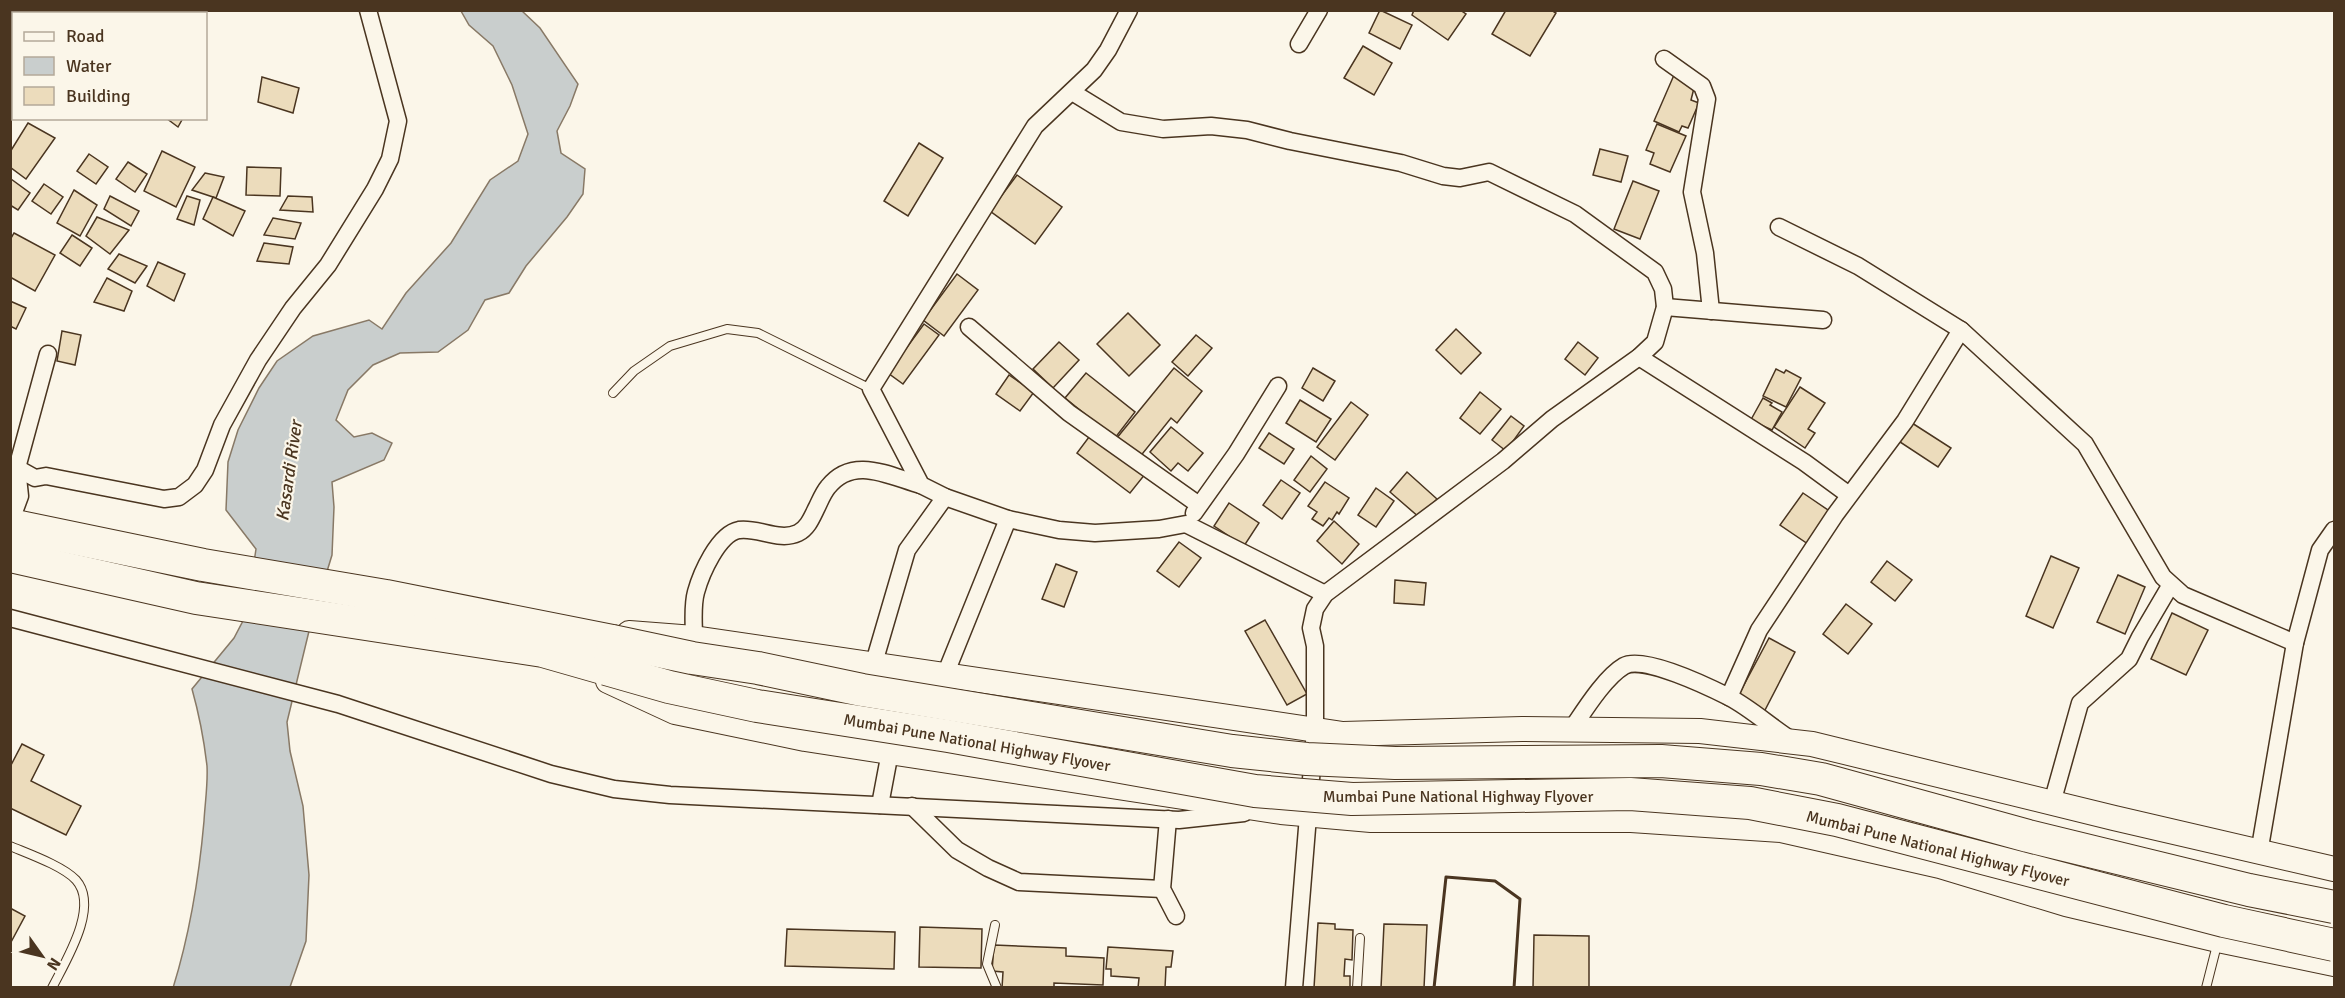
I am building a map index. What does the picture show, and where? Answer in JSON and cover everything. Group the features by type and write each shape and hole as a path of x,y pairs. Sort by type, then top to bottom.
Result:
{"highway":[{"path":"10,524 203,565 386,596 546,639"},
{"path":"10,556 196,598 383,628 546,639"},
{"name":"Mumbai Pune National Highway Flyover","path":"546,639 609,655 692,658 758,668 862,690 1232,751 1307,759 1395,763 1661,761 1771,771 1821,779 2028,836 2249,890 2334,908"},
{"name":"Mumbai Pune National Highway Flyover","path":"609,655 669,687 757,706 948,736 1255,791 1352,799 1630,794 1750,803 1837,820 2224,921 2334,945"}],"main road":[{"path":"546,639 694,638 1343,734 1571,730 1700,731 1812,744 2259,853 2334,869"},
{"path":"546,639 675,712 805,739 1267,810 1306,814 1371,820 1631,820 1781,830 1940,866 2066,904 2218,940 2334,964"}],"street":[{"path":"17,468 35,478 46,476 164,499 179,497 195,485 205,470 222,425 258,360 293,308 328,265 375,189 390,159 398,122 368,10"},
{"path":"921,485 871,388 1035,126 1094,70 1108,50 1129,10"},
{"path":"1299,44 1319,10"},
{"path":"1664,59 1702,86 1707,99 1692,192 1705,253 1711,311"},
{"path":"1072,92 1121,122 1164,129 1211,126 1248,130 1290,141 1401,163 1443,176 1460,177 1489,172 1575,214 1655,272 1663,290 1665,307 1654,342 1640,357 1552,419 1503,461 1325,594 1315,609 1311,628 1315,646 1315,730 1306,814 1294,987"},
{"path":"1779,226 1858,266 1961,330 2085,444 2170,586 2183,595 2295,643"},
{"path":"1665,307 1823,320"},
{"path":"969,327 1069,413 1199,505"},
{"path":"1729,697 1759,630 1850,495 1905,421 1961,330"},
{"path":"10,524 20,496 17,468 48,354"},
{"path":"1640,357 1804,462 1850,495"},
{"path":"1186,524 1236,454 1278,386"},
{"path":"694,638 695,594 707,563 728,534 740,530 782,536 798,533 807,526 828,487 846,471 864,468 921,485 945,497 1008,519 1059,530 1095,533 1159,529 1186,524 1325,594"},
{"path":"873,666 907,550 945,497"},
{"path":"945,675 1008,519"},
{"path":"2259,853 2295,643 2320,550 2334,530"},
{"path":"2052,803 2080,703 2129,659 2170,586"},
{"path":"10,618 338,704 550,774 614,789 670,795 1179,820 1267,810"},
{"path":"1571,730 1613,675 1626,665 1643,663 1657,666 1729,697 1793,742"},
{"path":"880,805 890,752"},
{"path":"912,806 957,850 1019,882 1162,889"},
{"path":"1168,819 1162,889 1176,916"}],"lane":[{"path":"613,393 634,371 670,346 727,329 758,333 871,388"},
{"path":"10,846 63,871 76,880 82,890 84,901 82,922 52,987"},
{"path":"995,925 987,964 997,987"},
{"path":"1357,987 1360,938"},
{"path":"2206,987 2218,940"}],"water":[{"name":"Kasardi River","path":"461,11 522,11 540,28 578,84 557,131 561,153 585,169 583,194 526,266 509,293 485,300 468,330 438,352 400,353 373,365 348,390 336,420 354,437 372,433 392,443 384,460 332,482 334,507 332,555 310,627 287,722 290,751 303,806 309,875 306,941 290,987 173,988 193,905 207,787 207,766 192,689 234,638 246,615 256,549 226,510 228,462 238,430 259,388 277,361 313,336 369,320 382,329 406,293 451,243 490,180 518,161 528,134 512,85 493,46 469,25"}],"building":[{"path":"1380,10 1412,25 1400,49 1369,33"},
{"path":"1414,10 1460,10 1466,14 1448,40 1412,15"},
{"path":"1506,10 1551,10 1556,13 1530,56 1492,34"},
{"path":"1363,46 1392,63 1374,95 1344,78"},
{"path":"1674,75 1694,88 1691,100 1699,103 1688,128 1682,126 1679,132 1654,121"},
{"path":"262,77 299,88 293,113 258,102"},
{"path":"10,90 12,90 12,114 10,114"},
{"path":"169,120 182,120 178,127"},
{"path":"28,123 55,138 26,179 10,167 10,152"},
{"path":"1657,124 1686,136 1670,172 1650,164 1654,153 1646,150"},
{"path":"919,143 943,158 908,216 884,201"},
{"path":"1600,149 1628,156 1621,182 1593,175"},
{"path":"162,151 195,167 176,207 144,191"},
{"path":"89,154 108,167 96,184 77,171"},
{"path":"128,162 147,174 135,192 116,179"},
{"path":"247,167 281,168 280,196 246,195"},
{"path":"205,173 224,177 216,198 192,190"},
{"path":"1017,175 1062,207 1035,244 990,211"},
{"path":"11,179 30,193 18,210 10,205"},
{"path":"1633,181 1659,191 1640,239 1614,229"},
{"path":"44,184 63,197 51,214 32,201"},
{"path":"74,190 97,205 80,236 57,223"},
{"path":"110,196 139,211 131,226 104,209"},
{"path":"187,196 200,200 194,225 177,219"},
{"path":"288,196 312,197 313,212 280,210"},
{"path":"213,197 245,211 233,236 203,219"},
{"path":"97,217 129,230 110,254 86,236"},
{"path":"273,218 301,223 295,239 264,235"},
{"path":"14,233 55,255 35,291 10,277 10,240"},
{"path":"72,235 92,248 80,266 60,253"},
{"path":"264,243 293,247 289,264 257,261"},
{"path":"119,254 147,266 135,283 108,269"},
{"path":"158,262 185,274 174,301 147,286"},
{"path":"957,274 978,290 944,336 923,320"},
{"path":"107,278 132,291 124,311 94,302"},
{"path":"10,301 26,308 16,329 10,326"},
{"path":"1128,313 1160,345 1129,376 1097,344"},
{"path":"924,324 939,335 903,384 888,373"},
{"path":"1456,329 1481,353 1461,374 1436,350"},
{"path":"62,331 81,335 75,365 57,361"},
{"path":"1196,335 1212,348 1188,376 1172,362"},
{"path":"1059,342 1079,360 1053,388 1033,369"},
{"path":"1578,342 1598,358 1585,375 1565,359"},
{"path":"1174,368 1202,391 1177,423 1171,418 1139,458 1116,439"},
{"path":"1313,368 1335,381 1323,401 1302,388"},
{"path":"1776,369 1784,373 1786,370 1801,378 1786,407 1763,396"},
{"path":"1086,373 1135,412 1115,438 1065,398"},
{"path":"1009,375 1034,392 1020,411 996,394"},
{"path":"1800,387 1825,403 1808,429 1815,433 1805,448 1774,427"},
{"path":"1480,392 1501,409 1480,434 1460,418"},
{"path":"1763,398 1782,412 1772,430 1759,424 1748,425"},
{"path":"1300,400 1331,419 1316,442 1286,423"},
{"path":"1351,402 1368,415 1335,460 1317,447"},
{"path":"1511,416 1524,426 1506,451 1492,440"},
{"path":"1912,423 1951,448 1938,467 1900,442"},
{"path":"1171,427 1203,453 1188,471 1178,463 1171,471 1150,452"},
{"path":"1092,433 1146,473 1130,493 1077,453"},
{"path":"1269,433 1294,449 1284,464 1259,448"},
{"path":"1311,456 1327,469 1310,492 1294,480"},
{"path":"1407,472 1437,499 1420,518 1390,492"},
{"path":"1281,480 1300,493 1282,519 1263,505"},
{"path":"1325,482 1349,498 1339,514 1337,512 1332,520 1329,518 1323,526 1312,519 1317,512 1308,506"},
{"path":"1376,488 1394,501 1376,527 1358,515"},
{"path":"1803,493 1831,512 1808,544 1780,525"},
{"path":"1229,503 1259,523 1244,546 1214,526"},
{"path":"1334,521 1359,544 1342,564 1317,541"},
{"path":"1179,542 1201,558 1179,587 1157,571"},
{"path":"2051,556 2079,568 2053,628 2026,616"},
{"path":"1887,561 1912,580 1895,601 1871,582"},
{"path":"1056,564 1077,572 1064,607 1042,599"},
{"path":"2118,575 2145,587 2125,634 2097,622"},
{"path":"1395,580 1426,583 1424,605 1394,603"},
{"path":"1846,604 1872,624 1848,654 1823,634"},
{"path":"2172,613 2208,630 2186,675 2151,659"},
{"path":"1265,620 1307,694 1287,705 1245,631"},
{"path":"1769,638 1795,652 1764,712 1737,698"},
{"path":"22,744 44,755 31,781 81,806 66,835 10,808 10,767"},
{"path":"10,908 25,916 10,944"},
{"path":"1318,923 1335,924 1335,929 1353,930 1352,960 1345,959 1344,976 1350,976 1350,988 1314,988"},
{"path":"1384,924 1427,925 1424,988 1381,988"},
{"path":"920,927 982,929 981,968 919,967"},
{"path":"787,929 895,932 894,969 785,966"},
{"path":"1534,935 1589,936 1589,988 1533,988"},
{"path":"994,945 1066,948 1066,956 1104,958 1103,985 1054,983 1054,988 1002,988 1003,972 992,971"},
{"path":"1108,947 1173,951 1171,967 1166,967 1165,988 1138,988 1139,978 1111,976 1111,969 1106,969"}],"wall":[{"path":"1434,988 1446,877 1495,881 1520,899 1514,988"}]}
